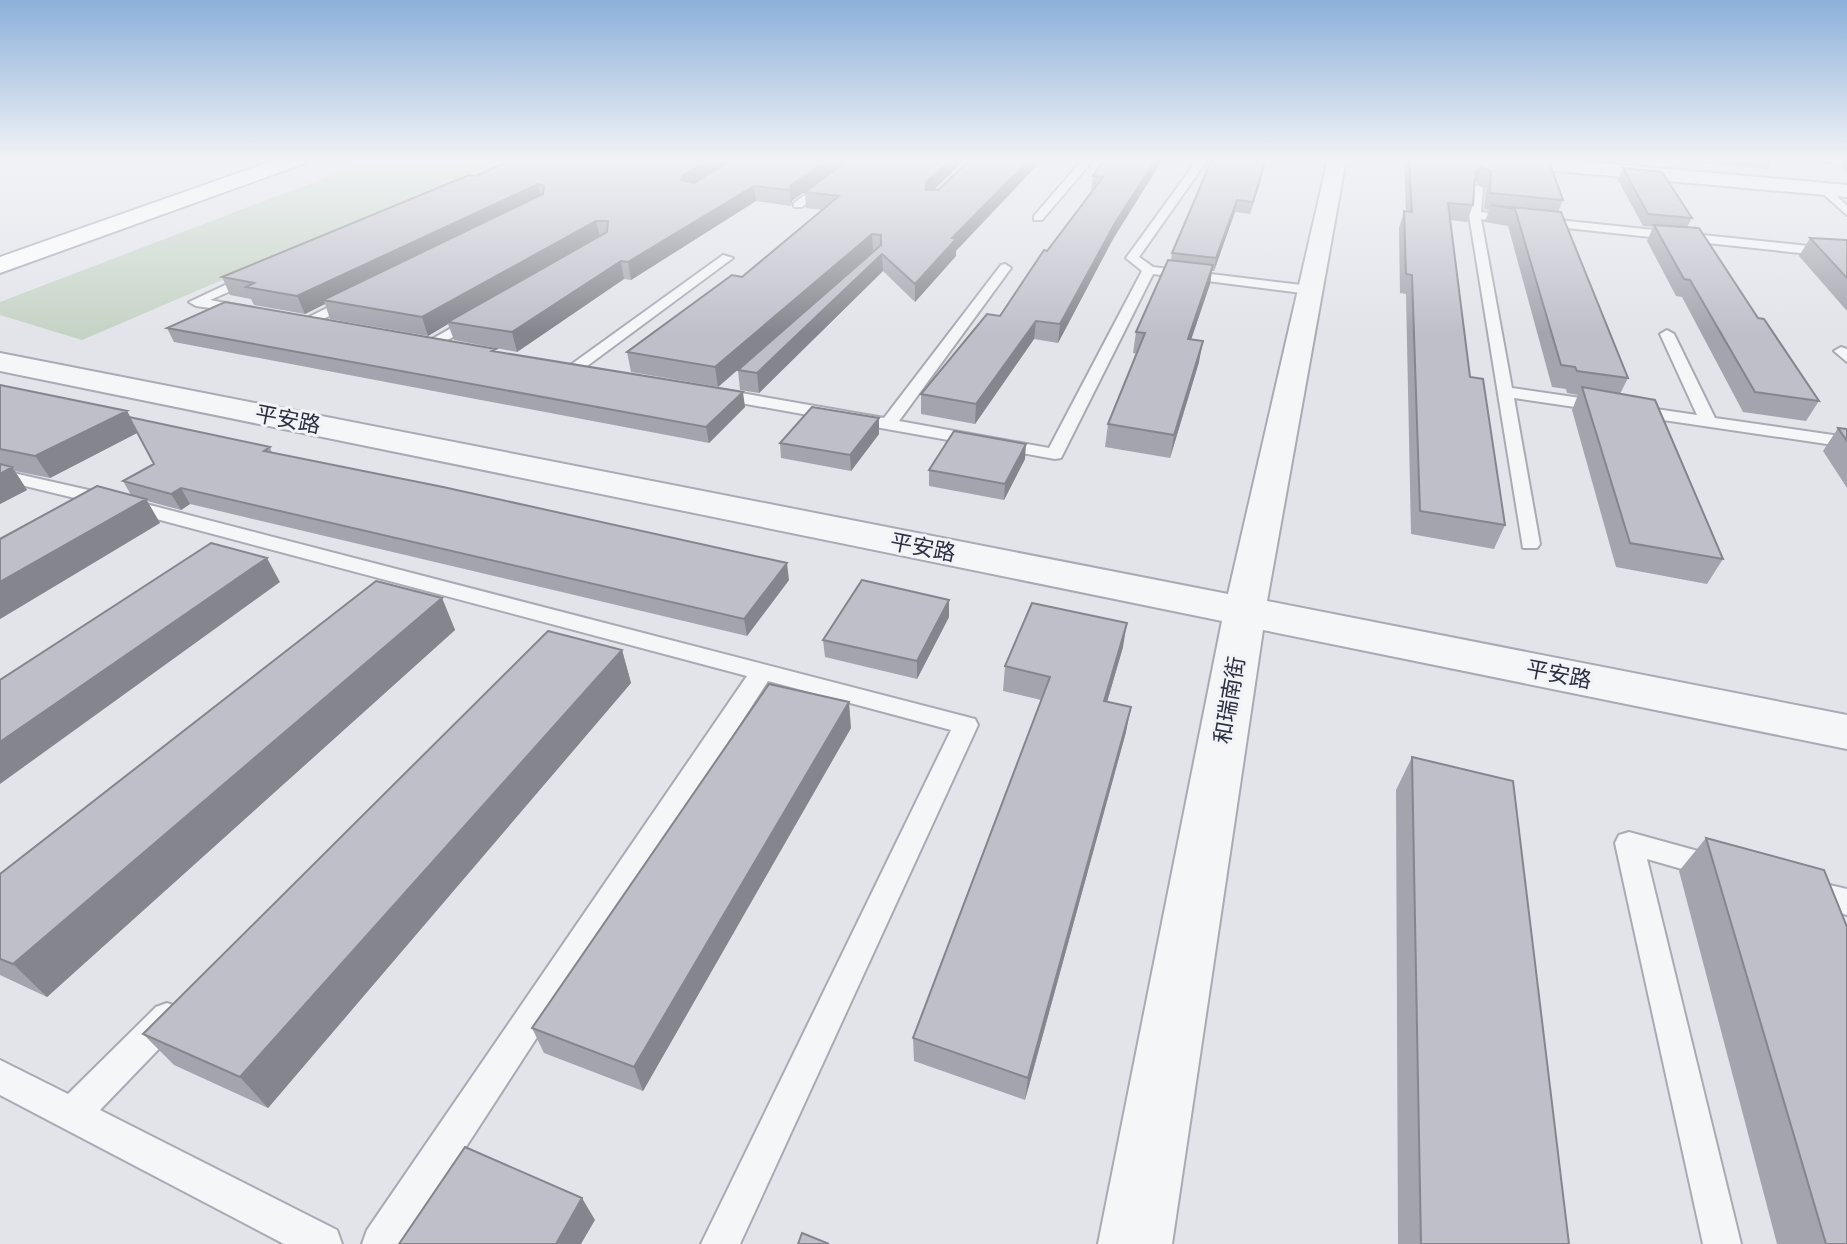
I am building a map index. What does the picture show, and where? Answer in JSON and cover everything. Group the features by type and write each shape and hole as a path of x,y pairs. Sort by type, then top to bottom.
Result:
{"main road":[{"path":"0,265 135,217"}],"street":[{"name":"和瑞南街","path":"1135,1244 1245,611 1325,217"},
{"name":"平安路","path":"0,362 1847,732"}],"lane":[{"path":"1161,217 1132,258 1149,270 1310,290"},
{"path":"1475,217 1530,544"},
{"path":"1495,217 1847,254"},
{"path":"604,374 567,367 727,258"},
{"path":"888,424 1005,268"},
{"path":"266,314 196,302 267,270"},
{"path":"721,391 1055,454 1149,270"},
{"path":"339,327 301,320 363,294"},
{"path":"460,348 424,342 485,313"},
{"path":"1667,334 1709,422"},
{"path":"1505,392 1847,442"},
{"path":"0,475 108,500 966,725 720,1244"},
{"path":"81,515 108,500"},
{"path":"205,549 231,532"},
{"path":"370,595 394,576"},
{"path":"541,642 564,620"},
{"path":"381,1244 762,672"},
{"path":"1722,1244 1629,843 1847,902"},
{"path":"72,1114 184,1001"},
{"path":"0,1077 323,1244"}],"green space":[{"path":"222,217 369,217 82,340 0,315 0,302"}],"building":[{"path":"367,217 467,217 297,296 246,287 254,283 222,277"},
{"path":"495,217 703,217 628,262 621,261 512,332 448,322 607,232 608,221 596,221 422,317 323,300"},
{"path":"814,217 973,217 915,284 882,254 757,373 738,370 881,245 881,235 872,234 715,367 627,352 732,275 742,277"},
{"path":"1073,217 1119,217 1060,324 1036,321 976,404 921,394 987,314 1000,316 1044,250 1047,251"},
{"path":"1187,217 1231,217 1216,258 1172,253"},
{"path":"1404,217 1450,217 1470,377 1483,379 1505,525 1420,511 1412,275 1406,274"},
{"path":"1517,217 1563,217 1628,378 1577,371 1575,367 1561,365"},
{"path":"1654,225 1699,228 1758,318 1764,319 1819,401 1755,392"},
{"path":"1810,238 1847,240 1847,278"},
{"path":"1168,260 1213,265 1188,339 1203,341 1174,435 1108,424 1145,333 1136,332"},
{"path":"225,302 496,349 492,351 743,392 706,427 167,328"},
{"path":"0,385 127,411 35,456 0,449"},
{"path":"1582,387 1655,400 1723,559 1630,543"},
{"path":"812,407 879,418 850,455 780,443"},
{"path":"129,417 270,447 264,451 787,563 744,619 181,488 171,494 123,481 154,464"},
{"path":"1838,428 1847,429 1847,441"},
{"path":"954,431 1026,444 1005,484 929,470"},
{"path":"0,464 12,467 0,474"},
{"path":"97,486 146,499 0,582 0,539"},
{"path":"211,543 267,558 0,742 0,680"},
{"path":"862,580 949,600 917,661 823,640"},
{"path":"376,581 442,598 13,964 0,959 0,874"},
{"path":"1032,603 1127,623 1104,701 1131,707 1028,1078 913,1038 1050,677 1005,666"},
{"path":"548,631 622,650 240,1077 143,1034"},
{"path":"769,684 849,702 634,1067 532,1028"},
{"path":"1412,757 1513,781 1569,1244 1421,1244"},
{"path":"1706,838 1824,870 1847,927 1847,1244 1826,1244"},
{"path":"465,1147 582,1198 556,1244 399,1244"},
{"path":"802,1233 829,1244 798,1244"}]}
